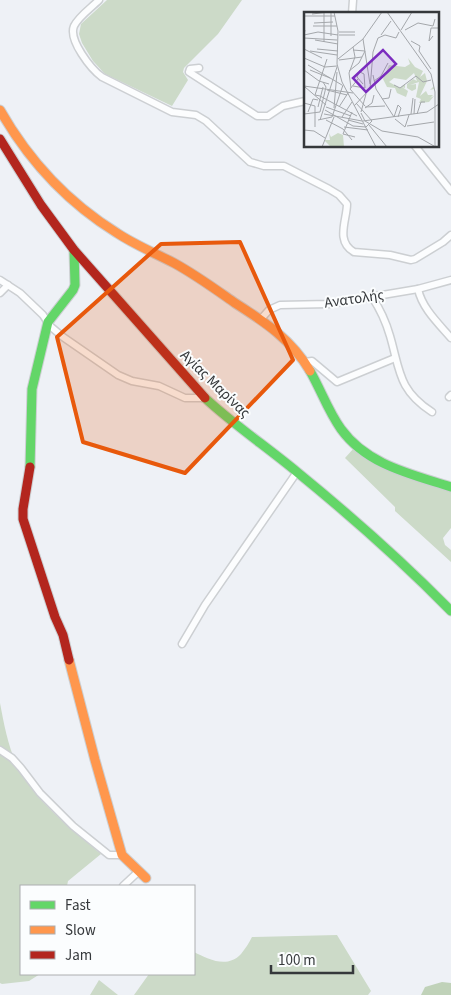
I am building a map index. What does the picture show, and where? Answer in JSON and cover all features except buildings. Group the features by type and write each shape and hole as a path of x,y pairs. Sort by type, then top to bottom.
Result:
{"street":[{"path":"99,0 80,18 73,31 84,58 94,71 102,77 172,112 196,115 206,121 250,162 264,166 284,166 339,195 347,204 343,233 350,249 354,252 395,255 411,260 443,242 451,235"},
{"path":"199,68 193,67 189,72 257,116 268,116 283,106 304,101"},
{"path":"0,110 14,134 33,160 53,182 76,202 119,235 196,276 261,319 283,337 310,370 336,421 354,445 372,457 401,471 451,487"},
{"name":"Αγίας Μαρίνας","path":"0,139 41,205 74,250 205,398 228,419 296,472 410,570 451,611"},
{"path":"417,148 451,191"},
{"path":"74,250 75,285 48,322 32,389 32,460 23,509 23,519 55,617 63,635 97,768 122,855 146,878"},
{"path":"0,280 20,293 63,337 118,375 132,381 159,386 185,398 205,398"},
{"name":"Ανατολής","path":"261,319 270,310 280,305 329,304 418,289 451,280"},
{"path":"0,293 8,285"},
{"path":"418,289 420,298 451,338"},
{"path":"372,297 387,326 400,374 407,389 423,406 432,412"},
{"path":"304,362 312,361 338,382 395,358"},
{"path":"182,644 205,605 296,472"},
{"path":"0,750 22,768 40,793 73,826 109,855 122,855"},
{"path":"123,885 138,872"}],"highlighted area":[{"path":"240,242 293,360 185,473 83,442 57,337 161,244"}],"green space":[{"path":"107,0 242,0 218,34 184,68 183,72 188,80 172,106 105,74 93,61 79,34 81,24"},
{"path":"354,448 451,488 451,528 443,538 445,545 451,550 451,562 395,511 395,507 345,458"},
{"path":"0,703 12,752 25,779 55,814 101,854 68,881 67,885 20,885 20,975 38,975 29,981 0,983"},
{"path":"337,935 371,991 368,995 134,995 148,975 195,975 195,952 211,960 224,962 236,959 252,937"},
{"path":"99,980 118,995 90,995"},
{"path":"442,982 451,983 451,995 421,995 425,987"}],"traffic: fast":[{"path":"30,467 32,389 48,322 75,285 74,250"},
{"path":"310,371 336,422 352,441 364,451 391,467 451,487"},
{"path":"205,398 357,522 451,611"}],"traffic: slow":[{"path":"0,110 11,129 37,163 82,208 124,237 190,272 257,317 277,332 295,350 310,371"},
{"path":"69,660 122,855 146,878"}],"traffic: jam":[{"path":"0,139 41,205 74,250 205,398"},
{"path":"30,467 23,519 55,617 63,635 69,660"}]}
